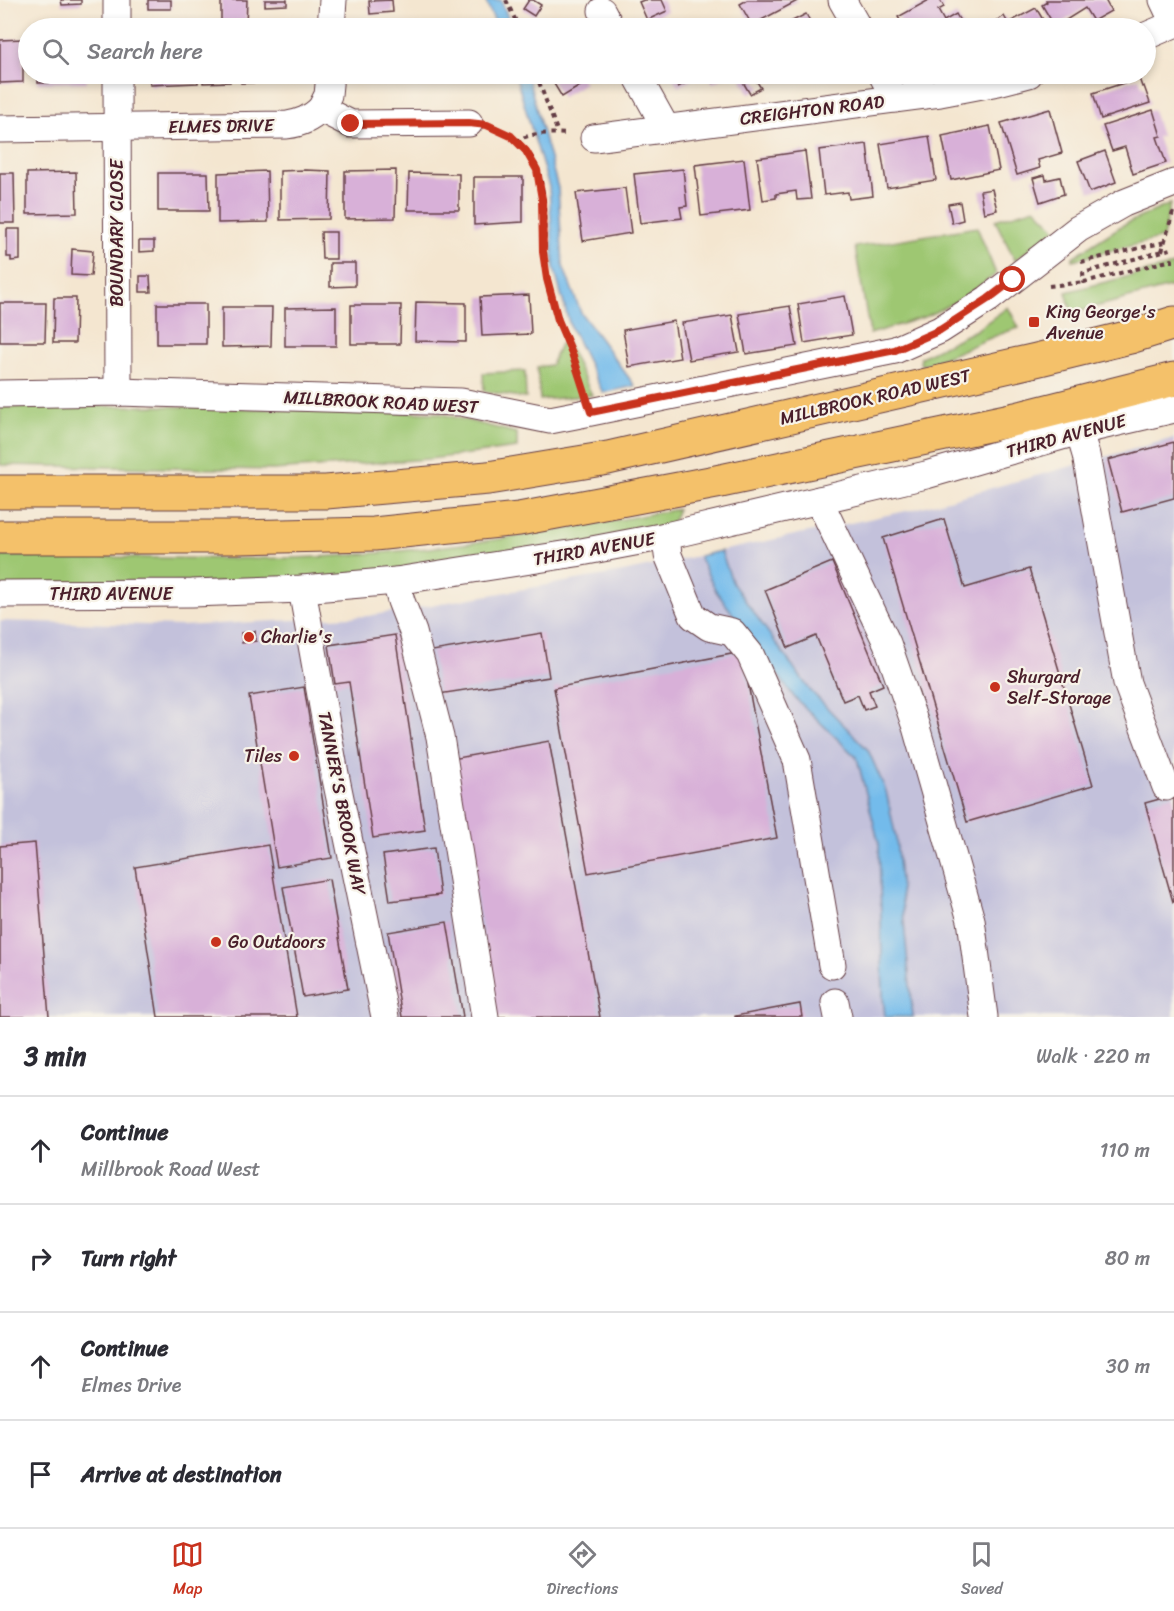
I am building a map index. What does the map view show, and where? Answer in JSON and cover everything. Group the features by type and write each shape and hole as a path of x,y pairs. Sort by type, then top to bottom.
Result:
{"highway":[{"path":"1130,337 1174,309"},
{"name":"MILLBROOK ROAD WEST","path":"0,492 326,492 488,478 608,458 1130,337 1174,323"},
{"path":"0,537 239,537 374,534 519,519 716,483 1016,419 1174,379"}],"street":[{"path":"117,0 117,18"},
{"path":"332,18 333,0"},
{"path":"842,0 852,18"},
{"path":"1156,31 1174,23 1163,0"},
{"name":"BOUNDARY CLOSE","path":"117,84 118,392"},
{"path":"329,84 328,94 321,109 351,124 469,123"},
{"path":"642,84 666,128"},
{"path":"887,84 895,99"},
{"name":"CREIGHTON ROAD","path":"594,138 895,99 987,84"},
{"name":"ELMES DRIVE","path":"0,129 287,125 301,123 321,109"},
{"name":"MILLBROOK ROAD WEST","path":"0,394 118,392 461,402 550,420 895,350 940,330 988,299 1078,229 1124,203 1174,183"},
{"name":"THIRD AVENUE","path":"0,594 192,593 302,589 396,581 576,553 666,536 926,475 1079,431 1174,409"},
{"path":"1079,431 1086,455 1127,683 1166,787"},
{"path":"819,500 887,643 916,727 971,920 984,1017"},
{"path":"666,536 668,555 693,616 709,627 732,632 750,654 797,760 832,965"},
{"path":"396,581 413,632 440,737 486,1017"},
{"name":"TANNER'S BROOK WAY","path":"302,589 335,774 385,1017"}],"path":[{"path":"506,0 514,18"},
{"path":"540,84 558,133"},
{"path":"469,123 487,125 511,136 526,151 537,170 542,199 543,252 547,279 558,320 572,353 591,412"},
{"path":"516,142 522,138 550,134"},
{"path":"1162,251 1174,206"},
{"path":"1079,262 1165,242"},
{"path":"1084,282 1083,273 1174,248"},
{"path":"1052,279 1044,286 1084,282 1173,261"}],"shaded area":[{"path":"1174,438 1174,1017 0,1017 0,621 182,626 368,616 623,572 915,509"}],"green space":[{"path":"1170,204 1163,238 1073,260 1073,257 1123,225"},
{"path":"1035,208 1056,229 1015,260 995,220"},
{"path":"977,227 996,274 961,299 927,316 870,334 855,247"},
{"path":"1174,265 1174,286 1072,313 1066,292"},
{"path":"1008,307 1019,328 935,361 922,365 920,363 921,357 976,330"},
{"path":"567,343 592,395 540,400 537,367 551,365 560,344"},
{"path":"525,371 526,398 484,391 483,373"},
{"path":"154,406 438,413 517,433 517,448 429,459 273,470 0,465 0,407"},
{"path":"678,509 668,532 367,579 0,588 0,556 218,559 340,556 486,541"}],"water":[{"path":"485,0 501,0 508,18 493,18"},
{"path":"518,84 530,84 558,188 563,266 581,313 635,386 603,393 570,326 554,268 549,187"},
{"path":"721,551 733,584 810,690 868,750 886,791 896,838 913,1017 885,1017 879,844 857,758 794,697 716,591 699,556"}],"building":[{"path":"61,0 81,0 81,4 62,5"},
{"path":"148,0 171,0 171,9 148,9"},
{"path":"221,0 247,0 246,18 221,18"},
{"path":"265,0 287,0 287,5 265,6"},
{"path":"392,0 393,12 370,14 369,1"},
{"path":"529,0 541,5 534,16 523,9"},
{"path":"662,0 667,11 646,18 639,2"},
{"path":"747,0 799,0 765,18 748,18 740,4"},
{"path":"929,0 940,0 944,7 938,10 942,18 898,17"},
{"path":"1046,0 1105,0 1111,11 1098,18 1091,18 1085,8 1069,18 1050,18 1042,5 1047,2"},
{"path":"1036,8 1042,18 1017,18"},
{"path":"18,39 18,82 0,83 0,40"},
{"path":"554,84 583,84 562,97"},
{"path":"744,84 758,84 761,88 750,94"},
{"path":"1121,84 1141,84 1142,87 1144,86 1150,103 1101,119 1093,93"},
{"path":"1050,109 1062,153 1038,160 1040,168 1017,175 1001,123"},
{"path":"1153,110 1161,136 1157,137 1166,163 1133,174 1125,147 1112,151 1103,126"},
{"path":"990,126 999,170 951,180 942,136"},
{"path":"929,136 936,180 887,188 880,144"},
{"path":"867,144 873,196 849,199 848,192 824,195 819,150"},
{"path":"805,151 811,199 797,200 796,191 776,194 776,198 763,200 757,158"},
{"path":"1105,151 1116,182 1090,192 1078,161"},
{"path":"744,159 750,210 701,216 695,165"},
{"path":"683,169 687,206 680,207 682,218 640,223 634,174"},
{"path":"396,170 395,218 345,219 345,171"},
{"path":"267,171 268,222 218,223 218,173"},
{"path":"280,171 330,171 329,219 280,220"},
{"path":"76,172 77,213 27,214 27,173"},
{"path":"0,173 14,173 15,223 0,223"},
{"path":"158,173 208,173 209,211 158,211"},
{"path":"409,173 459,174 459,210 408,210"},
{"path":"1045,175 1046,180 1060,177 1064,194 1040,202 1033,178"},
{"path":"474,177 523,177 523,222 474,225"},
{"path":"625,188 631,233 583,241 576,193"},
{"path":"992,189 997,210 984,213 980,191"},
{"path":"960,202 963,220 952,223 948,204"},
{"path":"7,229 20,229 20,260 11,261 11,257 7,257"},
{"path":"321,232 336,232 336,259 322,259"},
{"path":"139,241 154,241 154,251 139,252"},
{"path":"72,249 93,251 91,276 71,275"},
{"path":"330,263 355,263 355,286 330,287"},
{"path":"140,276 150,276 151,292 140,292"},
{"path":"529,295 531,334 482,336 480,297"},
{"path":"845,296 852,335 804,343 798,304"},
{"path":"54,298 76,298 75,343 53,343"},
{"path":"416,302 466,303 466,342 415,341"},
{"path":"0,303 46,303 45,342 0,342"},
{"path":"157,304 206,304 206,344 157,344"},
{"path":"351,305 401,305 400,344 351,344"},
{"path":"790,306 797,346 746,354 739,314"},
{"path":"222,307 272,307 271,346 222,347"},
{"path":"336,307 336,346 285,346 285,308"},
{"path":"732,315 739,352 689,360 682,323"},
{"path":"674,321 680,358 629,367 623,330"},
{"path":"1174,442 1174,498 1122,512 1108,460"},
{"name":"Shurgard Self-Storage","path":"944,519 965,588 1029,569 1093,785 967,822 883,538"},
{"path":"832,562 883,685 869,691 875,706 864,710 858,695 843,701 816,636 788,648 765,590"},
{"name":"Charlie's","path":"255,631 256,641 242,643 241,633"},
{"path":"542,633 549,677 439,694 432,651"},
{"path":"395,635 425,830 373,838 349,682 335,684 329,645"},
{"path":"742,652 777,838 588,873 554,688"},
{"path":"304,687 332,858 277,867 249,696"},
{"path":"549,741 600,1017 498,1017 452,759"},
{"path":"1174,795 1174,902 1173,902 1145,803"},
{"path":"35,843 49,1017 0,1017 0,846"},
{"name":"Go Outdoors","path":"268,845 297,1017 158,1017 135,867"},
{"path":"434,848 440,895 390,901 383,855"},
{"path":"329,879 348,989 303,997 283,887"},
{"path":"447,922 463,1017 402,1017 388,932"},
{"path":"800,1004 802,1017 735,1017 735,1016"}],"place":[{"name":"King George's Avenue","path":"1034,322"},
{"name":"Charlie's","path":"249,637"},
{"name":"Shurgard Self-Storage","path":"995,687"},
{"name":"Tiles","path":"294,756"},
{"name":"Go Outdoors","path":"216,942"}],"route":[{"path":"351,124 469,123 487,125 511,136 532,158 540,182 543,252 547,279 554,309 572,353 591,412 895,350 940,330 1013,280"}]}
